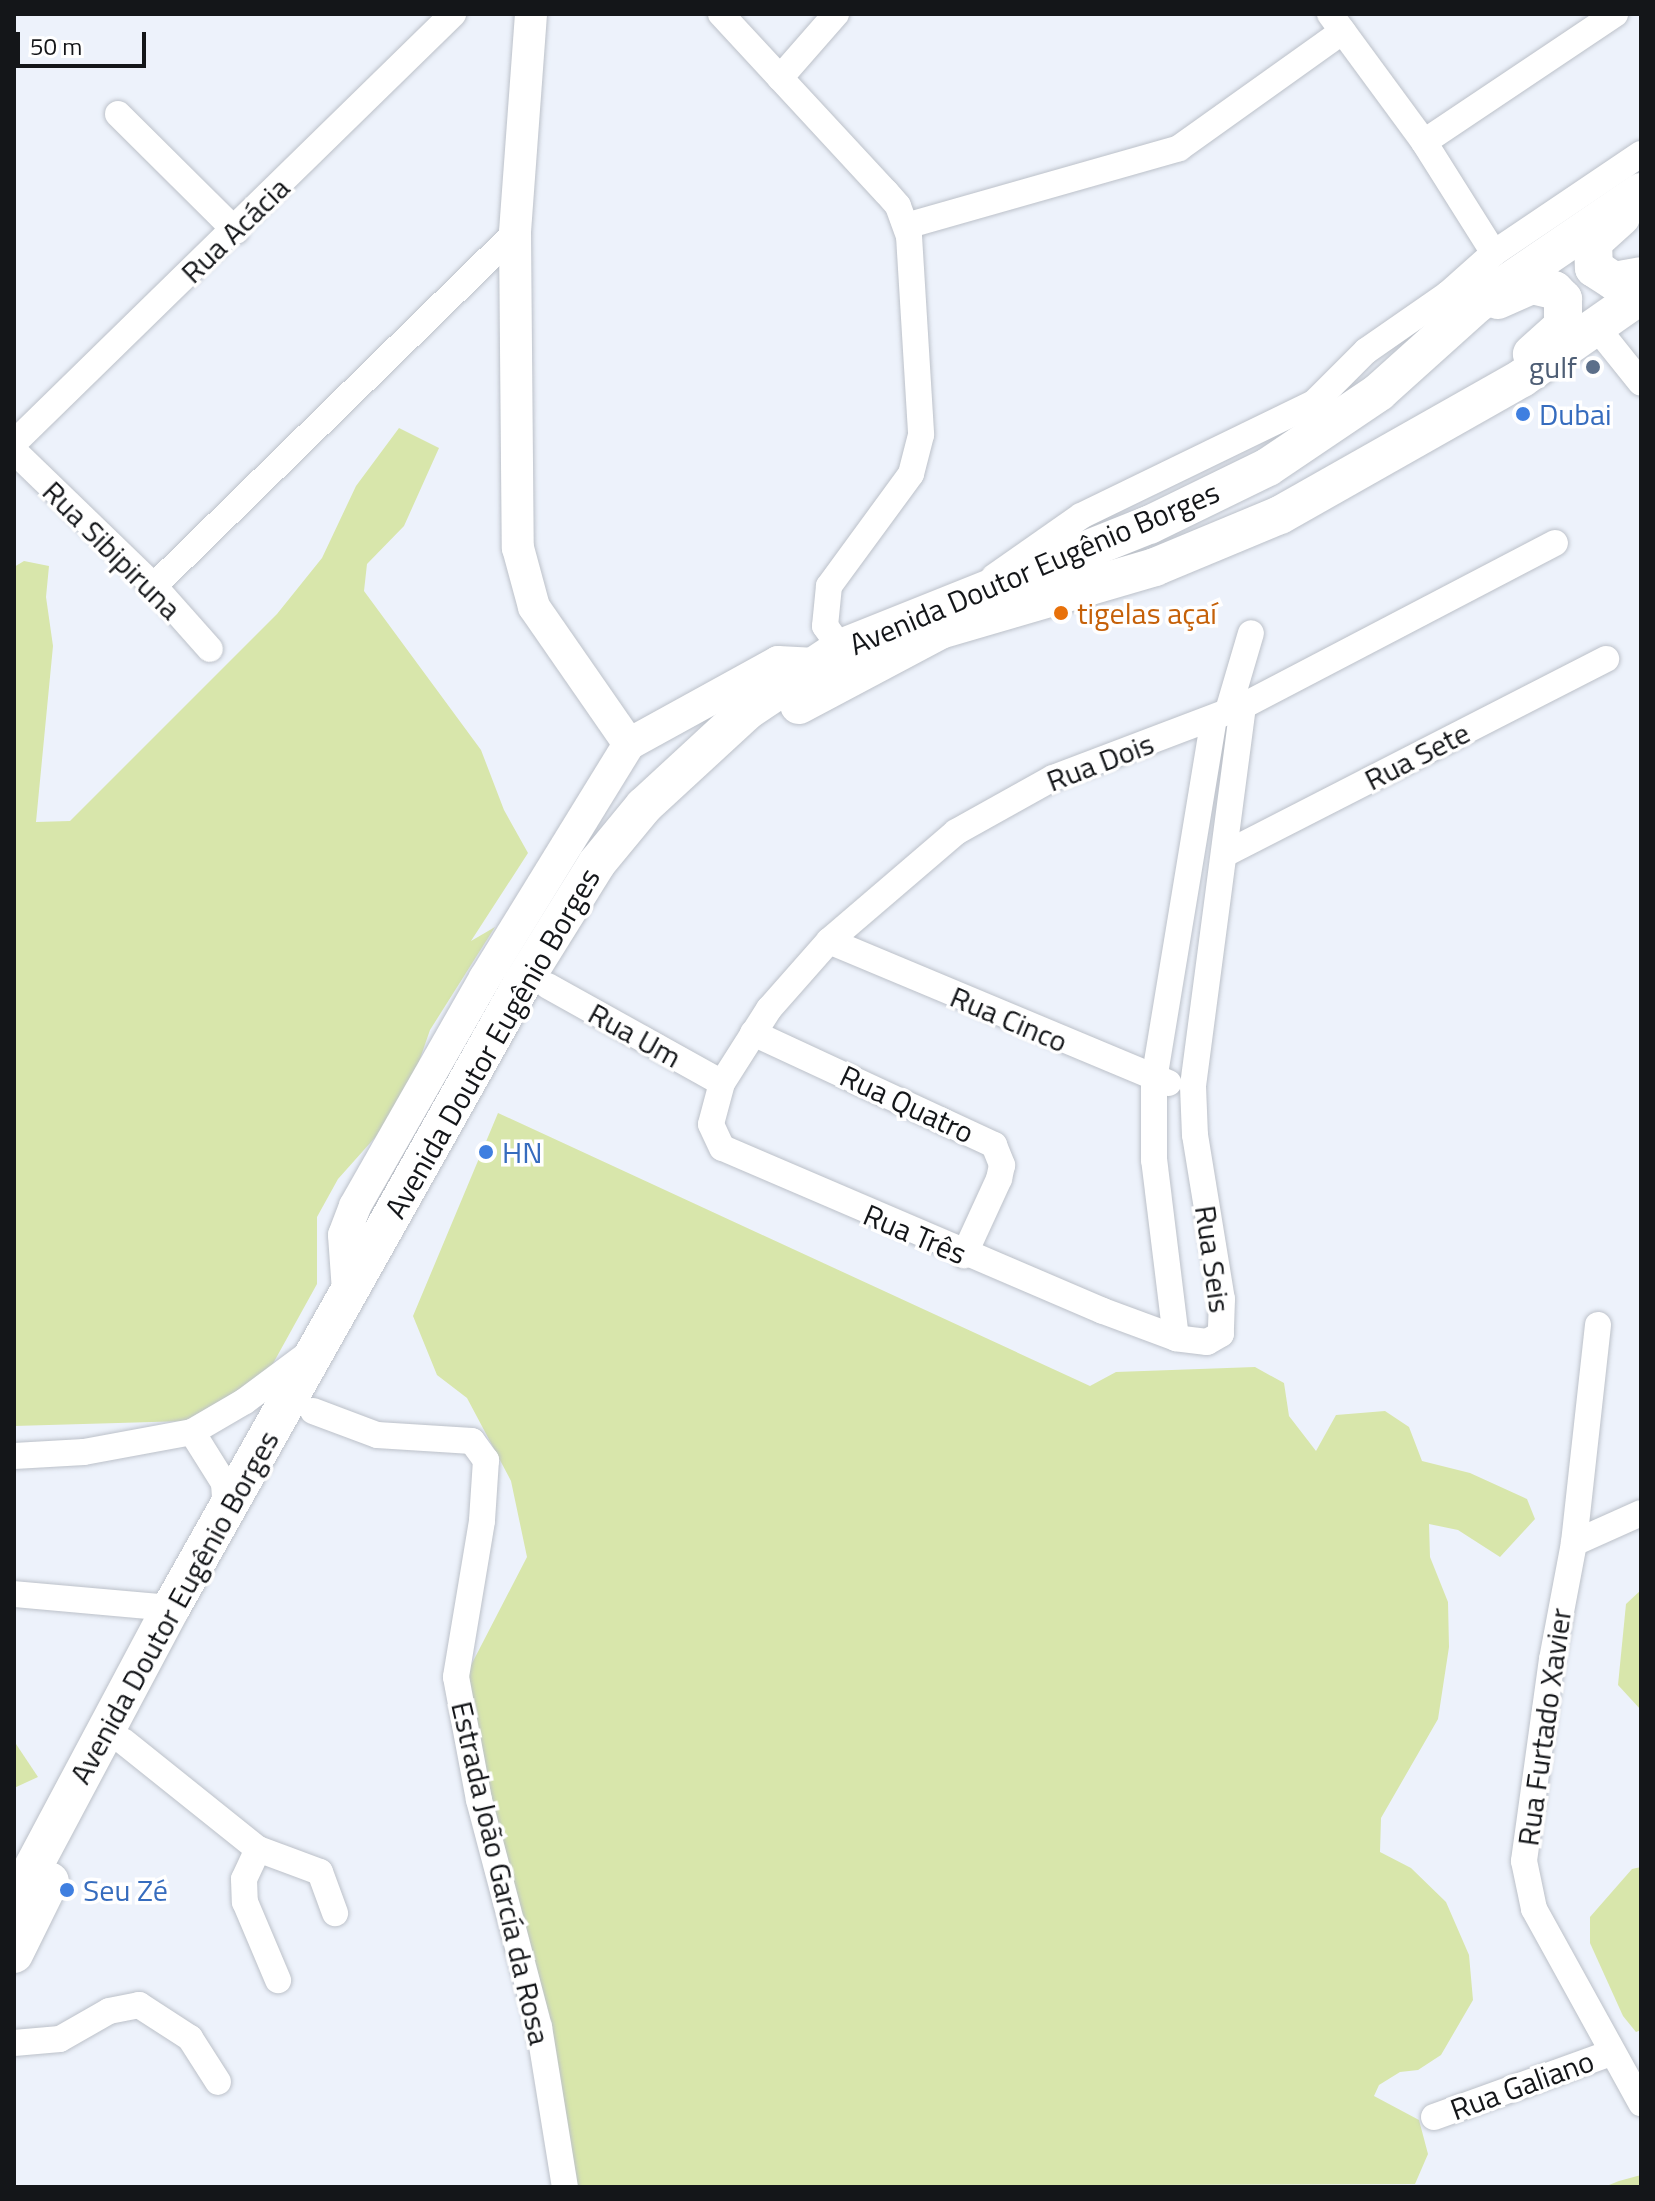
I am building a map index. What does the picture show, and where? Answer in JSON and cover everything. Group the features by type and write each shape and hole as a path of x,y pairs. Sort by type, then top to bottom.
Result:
{"highway":[{"name":"Avenida Doutor Eugênio Borges","path":"14,1903 171,1608 227,1514 348,1291 597,863 689,761 747,711 829,656 976,591 1149,525 1268,467 1379,392 1434,339 1459,299 1641,192"},
{"path":"1641,205 1599,234 1590,255 1603,277 1614,281 1641,276"},
{"path":"1203,549 1243,518 1525,359 1563,326 1566,306 1554,290 1520,287 1310,453 1268,467"},
{"name":"Avenida Doutor Eugênio Borges","path":"14,1954 123,1741 313,1411 548,986 629,860 701,784 787,713 940,630 1203,549 1280,515 1390,455 1597,328 1641,295"}],"main road":[{"path":"531,14 515,233 515,518 523,578 552,638 629,744"},
{"path":"348,1291 344,1235 355,1206 485,978 629,744 778,662 829,656"}],"street":[{"name":"Rua Acácia","path":"14,443 236,231 453,14"},
{"path":"721,14 886,192 906,226 921,435 911,474 829,586 825,626 829,656"},
{"path":"780,78 836,14"},
{"path":"1424,142 1615,14"},
{"path":"906,226 1179,148 1337,23 1424,142 1494,253"},
{"path":"118,114 236,231"},
{"path":"976,591 1081,516 1314,403 1366,351 1459,299 1494,253 1641,154"},
{"path":"154,586 515,233"},
{"path":"1597,328 1641,383"},
{"name":"Rua Sibipiruna","path":"14,451 154,586 210,649"},
{"name":"Rua Dois","path":"722,1083 753,1033 829,941 956,832 1004,801 1228,712 1555,543"},
{"name":"Rua Seis","path":"1228,712 1227,853 1193,1086 1224,1323 1221,1334 1207,1342 1176,1338 1154,1160 1154,1080 1228,712 1251,633"},
{"name":"Rua Sete","path":"1227,853 1606,659"},
{"name":"Rua Cinco","path":"829,941 1154,1080 1193,1086"},
{"name":"Rua Um","path":"548,986 722,1083"},
{"name":"Rua Quatro","path":"753,1033 994,1145 1002,1165 999,1179 964,1255"},
{"name":"Rua Três","path":"722,1083 711,1124 722,1148 964,1255 1176,1338"},
{"name":"Rua Furtado Xavier","path":"1598,1325 1574,1543 1552,1659 1524,1861 1534,1909 1641,2103"},
{"path":"14,1456 84,1452 192,1432 245,1401 321,1344"},
{"name":"Estrada João García da Rosa","path":"313,1411 377,1435 472,1441 486,1460 482,1521 456,1677 486,1828 539,2027 565,2187"},
{"path":"192,1432 224,1483 227,1514"},
{"path":"1574,1543 1641,1513"},
{"path":"14,1594 171,1608"},
{"path":"123,1741 258,1849 320,1872 335,1913"},
{"path":"258,1849 244,1879 245,1902 278,1980"},
{"path":"14,2043 60,2039 109,2011 139,2005 190,2038 218,2082"},
{"name":"Rua Galiano","path":"1434,2117 1611,2053"}],"green space":[{"path":"399,428 439,448 404,526 367,564 364,591 481,750 504,810 528,853 471,941 495,927 430,1030 404,1105 338,1179 317,1217 317,1284 270,1369 230,1399 187,1421 14,1426 14,567 24,561 49,566 46,597 53,646 36,822 70,821 277,614 322,558 356,486"},
{"path":"498,1113 1090,1386 1116,1372 1255,1367 1284,1383 1289,1416 1316,1451 1336,1415 1385,1411 1409,1427 1422,1461 1470,1473 1527,1499 1535,1519 1500,1557 1458,1530 1429,1524 1430,1557 1448,1602 1449,1647 1438,1719 1381,1818 1380,1852 1411,1868 1446,1902 1469,1955 1473,2000 1441,2055 1418,2070 1400,2072 1379,2085 1374,2096 1419,2120 1428,2154 1415,2184 575,2187 492,1831 467,1673 527,1557 511,1481 467,1398 437,1375 413,1316"},
{"path":"1641,1590 1641,1710 1618,1685 1626,1604"},
{"path":"14,1741 38,1777 14,1788"},
{"path":"1641,1867 1641,2030 1636,2032 1623,2016 1590,1943 1590,1917 1632,1869"},
{"path":"1641,2175 1641,2187 1604,2187 1619,2181"}],"place":[{"name":"gulf","path":"1593,367"},
{"name":"Dubai","path":"1523,414"},
{"name":"tigelas açaí","path":"1061,613"},
{"name":"HN","path":"486,1152"},
{"name":"Seu Zé","path":"67,1890"}]}
